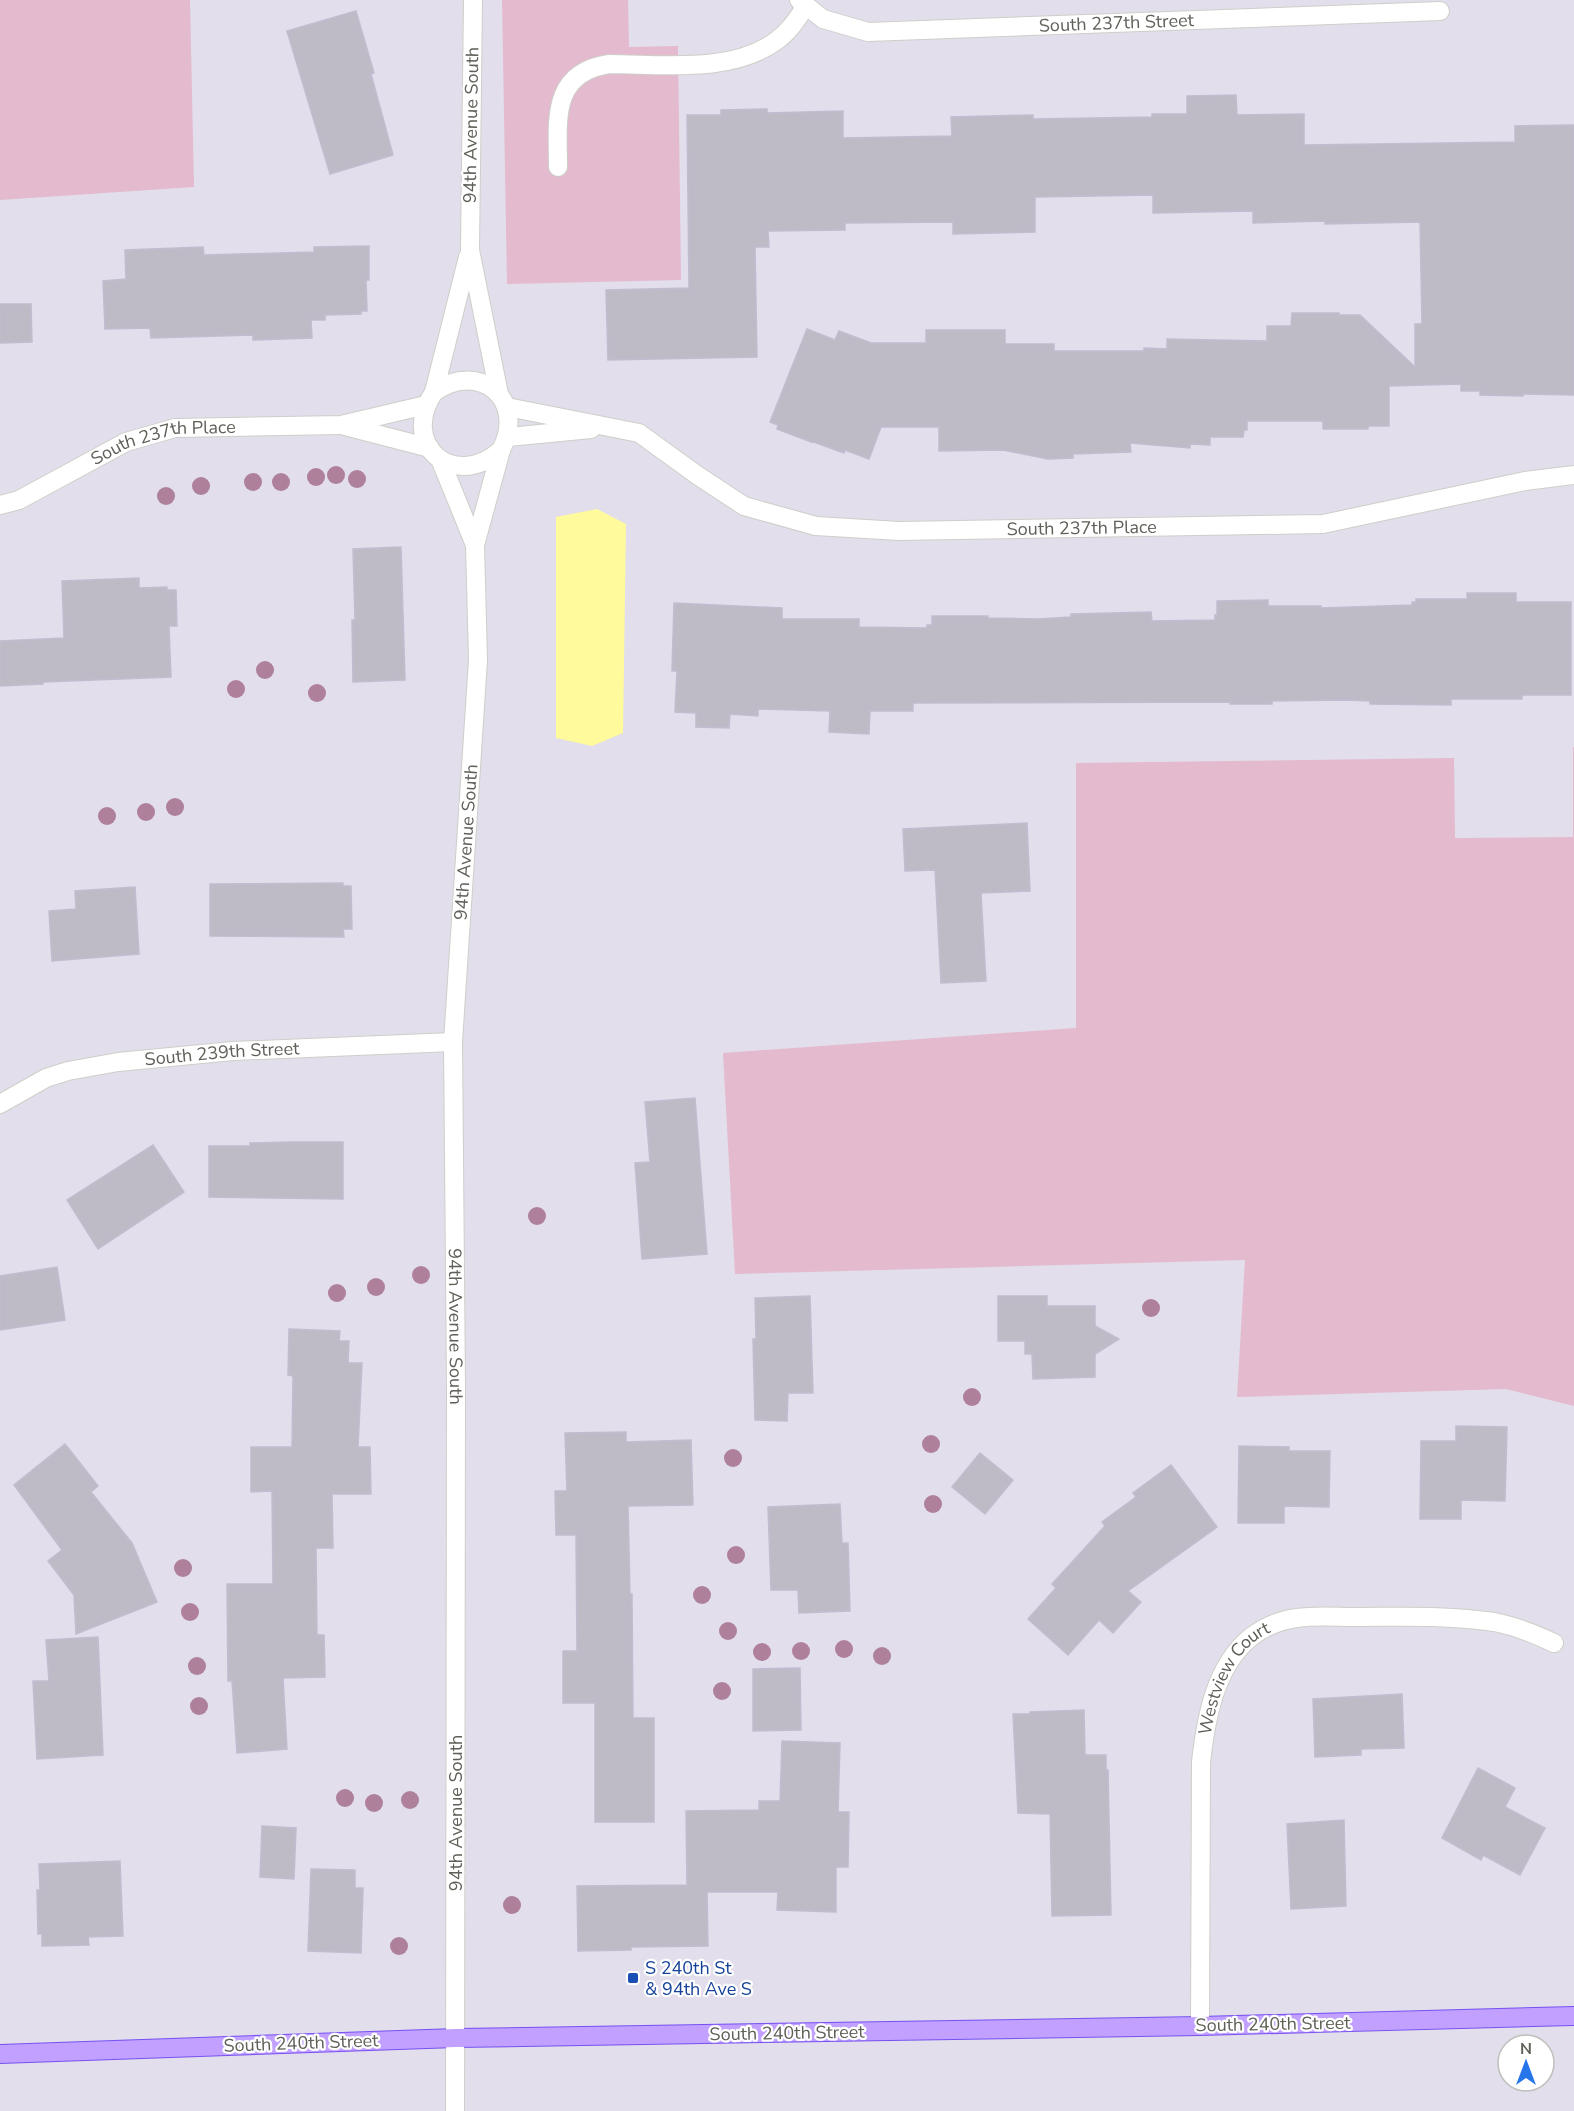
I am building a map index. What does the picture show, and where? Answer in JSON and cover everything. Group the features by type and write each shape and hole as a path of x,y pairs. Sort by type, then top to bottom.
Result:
{"main road":[{"name":"South 240th Street","path":"0,2055 456,2038 1200,2026 1574,2016"}],"street":[{"name":"94th Avenue South","path":"455,2111 456,1377 453,1042 478,660 475,544 510,421 503,401 470,250 472,0"},
{"name":"South 237th Street","path":"802,3 823,19 868,32 1440,11"},
{"path":"558,166 558,109 573,80 584,72 596,66 609,64 708,64 734,61 758,52 777,40 794,25 802,3"},
{"name":"94th Avenue South","path":"470,250 430,398 422,419 423,434 435,453 475,544"},
{"path":"430,398 446,384 460,380 475,380 488,385 503,401"},
{"name":"South 237th Place","path":"0,505 19,500 126,442 175,428 341,425 430,398"},
{"name":"South 237th Place","path":"503,401 639,433 744,506 816,526 899,531 1323,524 1525,481 1574,474"},
{"name":"South 237th Place","path":"341,425 435,453"},
{"name":"South 237th Place","path":"505,443 611,428"},
{"path":"435,453 451,464 463,467 475,466 490,460 505,443"},
{"name":"South 239th Street","path":"0,1104 46,1078 68,1071 118,1062 233,1051 453,1042"},
{"name":"Westview Court","path":"1200,2026 1201,1761 1210,1708 1219,1683 1240,1648 1264,1629 1298,1617 1439,1617 1483,1621 1522,1629 1554,1643"}],"shaded area":[{"path":"0,0 190,0 194,187 0,200"},
{"path":"502,0 628,0 629,47 678,46 681,280 507,284"},
{"path":"597,509 626,524 623,733 592,746 556,738 556,517"},
{"path":"1573,747 1574,1406 1506,1389 1237,1397 1245,1260 735,1274 723,1053 1076,1028 1076,763 1454,758 1455,838 1573,837"}],"building":[{"path":"356,11 374,73 371,74 393,155 330,174 287,31"},
{"path":"1236,95 1237,115 1304,114 1304,145 1515,142 1515,126 1574,125 1574,395 1480,395 1480,391 1461,391 1461,384 1389,386 1389,426 1368,426 1368,429 1323,429 1323,421 1247,421 1247,430 1244,430 1243,437 1210,437 1210,445 1190,444 1190,448 1130,443 1131,452 1073,454 1073,458 1048,459 1003,450 939,451 939,427 881,427 869,459 845,450 844,453 811,442 777,429 778,425 770,422 807,329 835,340 839,331 871,343 926,343 926,330 1005,330 1005,344 1054,344 1054,351 1144,351 1144,348 1167,349 1167,339 1267,341 1267,326 1291,326 1292,313 1339,313 1339,315 1360,315 1415,367 1415,324 1422,324 1420,222 1253,223 1253,211 1153,213 1153,195 1035,197 1035,232 953,234 953,222 845,223 845,230 768,231 769,247 755,247 757,357 608,360 606,290 689,288 687,115 721,115 721,110 767,109 767,113 843,111 843,138 952,136 951,117 1033,115 1033,119 1152,117 1152,114 1187,114 1187,96"},
{"path":"369,246 369,280 366,280 367,311 361,311 361,314 325,315 325,320 311,320 312,338 253,340 253,335 151,338 150,328 105,329 103,281 126,279 125,250 203,247 204,255 314,252 314,247"},
{"path":"0,304 31,304 32,342 0,343"},
{"path":"401,547 405,680 353,682 352,620 355,620 353,549"},
{"path":"139,578 139,588 167,587 167,590 176,590 177,626 169,626 171,677 0,686 0,641 64,638 62,581"},
{"path":"1467,593 1516,593 1516,602 1571,602 1571,695 1522,695 1522,699 1451,699 1451,705 1370,704 1370,701 1346,700 1272,701 1272,704 1230,704 1230,702 913,703 913,711 870,711 869,734 829,732 830,711 758,709 758,716 730,714 729,728 696,727 696,713 675,712 677,671 672,671 674,603 782,608 782,619 859,619 859,627 927,628 927,625 932,625 932,616 1037,619 1071,617 1071,614 1151,612 1152,621 1215,620 1217,601 1268,600 1268,606 1321,606 1321,608 1412,605 1416,599 1467,599"},
{"path":"1027,823 1030,891 981,893 986,981 941,983 935,870 905,871 903,829"},
{"path":"343,883 343,886 351,886 352,929 343,929 344,937 210,936 210,884"},
{"path":"135,887 139,954 52,961 49,911 76,909 75,891"},
{"path":"695,1098 707,1254 642,1259 635,1163 650,1162 645,1102"},
{"path":"343,1142 343,1199 209,1197 209,1146 250,1146 250,1143"},
{"path":"153,1145 184,1192 98,1249 67,1200"},
{"path":"57,1267 65,1320 0,1330 0,1276"},
{"path":"810,1296 813,1393 788,1393 787,1421 755,1420 753,1339 756,1339 755,1298"},
{"path":"998,1296 1047,1296 1047,1306 1095,1306 1095,1326 1119,1339 1095,1354 1095,1377 1033,1379 1032,1354 1025,1354 1025,1341 998,1341"},
{"path":"289,1329 340,1331 339,1341 349,1341 348,1363 362,1363 358,1447 370,1447 371,1494 332,1494 333,1548 316,1548 317,1635 324,1635 325,1677 283,1678 287,1749 237,1753 232,1681 228,1681 227,1584 273,1584 272,1491 251,1492 251,1447 292,1447 293,1376 288,1375"},
{"path":"1456,1426 1507,1427 1505,1501 1461,1500 1461,1519 1420,1519 1421,1441 1456,1441"},
{"path":"626,1432 626,1442 691,1440 693,1505 628,1506 630,1594 632,1594 633,1718 654,1718 654,1822 595,1822 595,1703 563,1703 563,1651 577,1651 576,1535 556,1535 555,1491 567,1491 565,1433"},
{"path":"65,1444 98,1486 91,1492 132,1543 157,1602 76,1634 74,1595 48,1561 62,1550 14,1485"},
{"path":"1239,1446 1289,1447 1289,1451 1330,1451 1329,1507 1284,1506 1284,1523 1238,1523"},
{"path":"980,1453 1013,1480 985,1514 952,1487"},
{"path":"1171,1465 1217,1527 1128,1591 1141,1602 1113,1633 1099,1620 1068,1655 1028,1619 1056,1588 1052,1584 1105,1526 1102,1522 1136,1497 1133,1493"},
{"path":"840,1504 842,1543 848,1543 850,1611 799,1613 798,1590 771,1590 768,1507"},
{"path":"98,1637 103,1755 37,1759 33,1681 49,1681 46,1640"},
{"path":"800,1668 801,1730 753,1731 753,1669"},
{"path":"1402,1694 1404,1748 1361,1749 1361,1755 1315,1757 1313,1699"},
{"path":"1084,1710 1085,1755 1106,1755 1106,1770 1108,1770 1111,1915 1052,1916 1050,1814 1018,1813 1013,1714"},
{"path":"782,1741 840,1743 838,1812 849,1812 848,1867 836,1867 836,1912 777,1910 778,1892 707,1892 708,1946 631,1947 631,1950 578,1951 577,1886 687,1885 686,1811 759,1810 759,1801 780,1801"},
{"path":"1478,1768 1515,1788 1505,1807 1545,1828 1520,1875 1483,1855 1481,1860 1442,1838"},
{"path":"1344,1820 1346,1906 1291,1909 1287,1824"},
{"path":"262,1826 296,1828 294,1879 260,1877"},
{"path":"120,1861 123,1936 88,1937 89,1945 42,1946 42,1934 38,1934 39,1864"},
{"path":"311,1869 355,1870 355,1888 363,1888 361,1953 308,1951"}],"place":[{"name":"S 240th St & 94th Ave S","path":"633,1978"}]}
